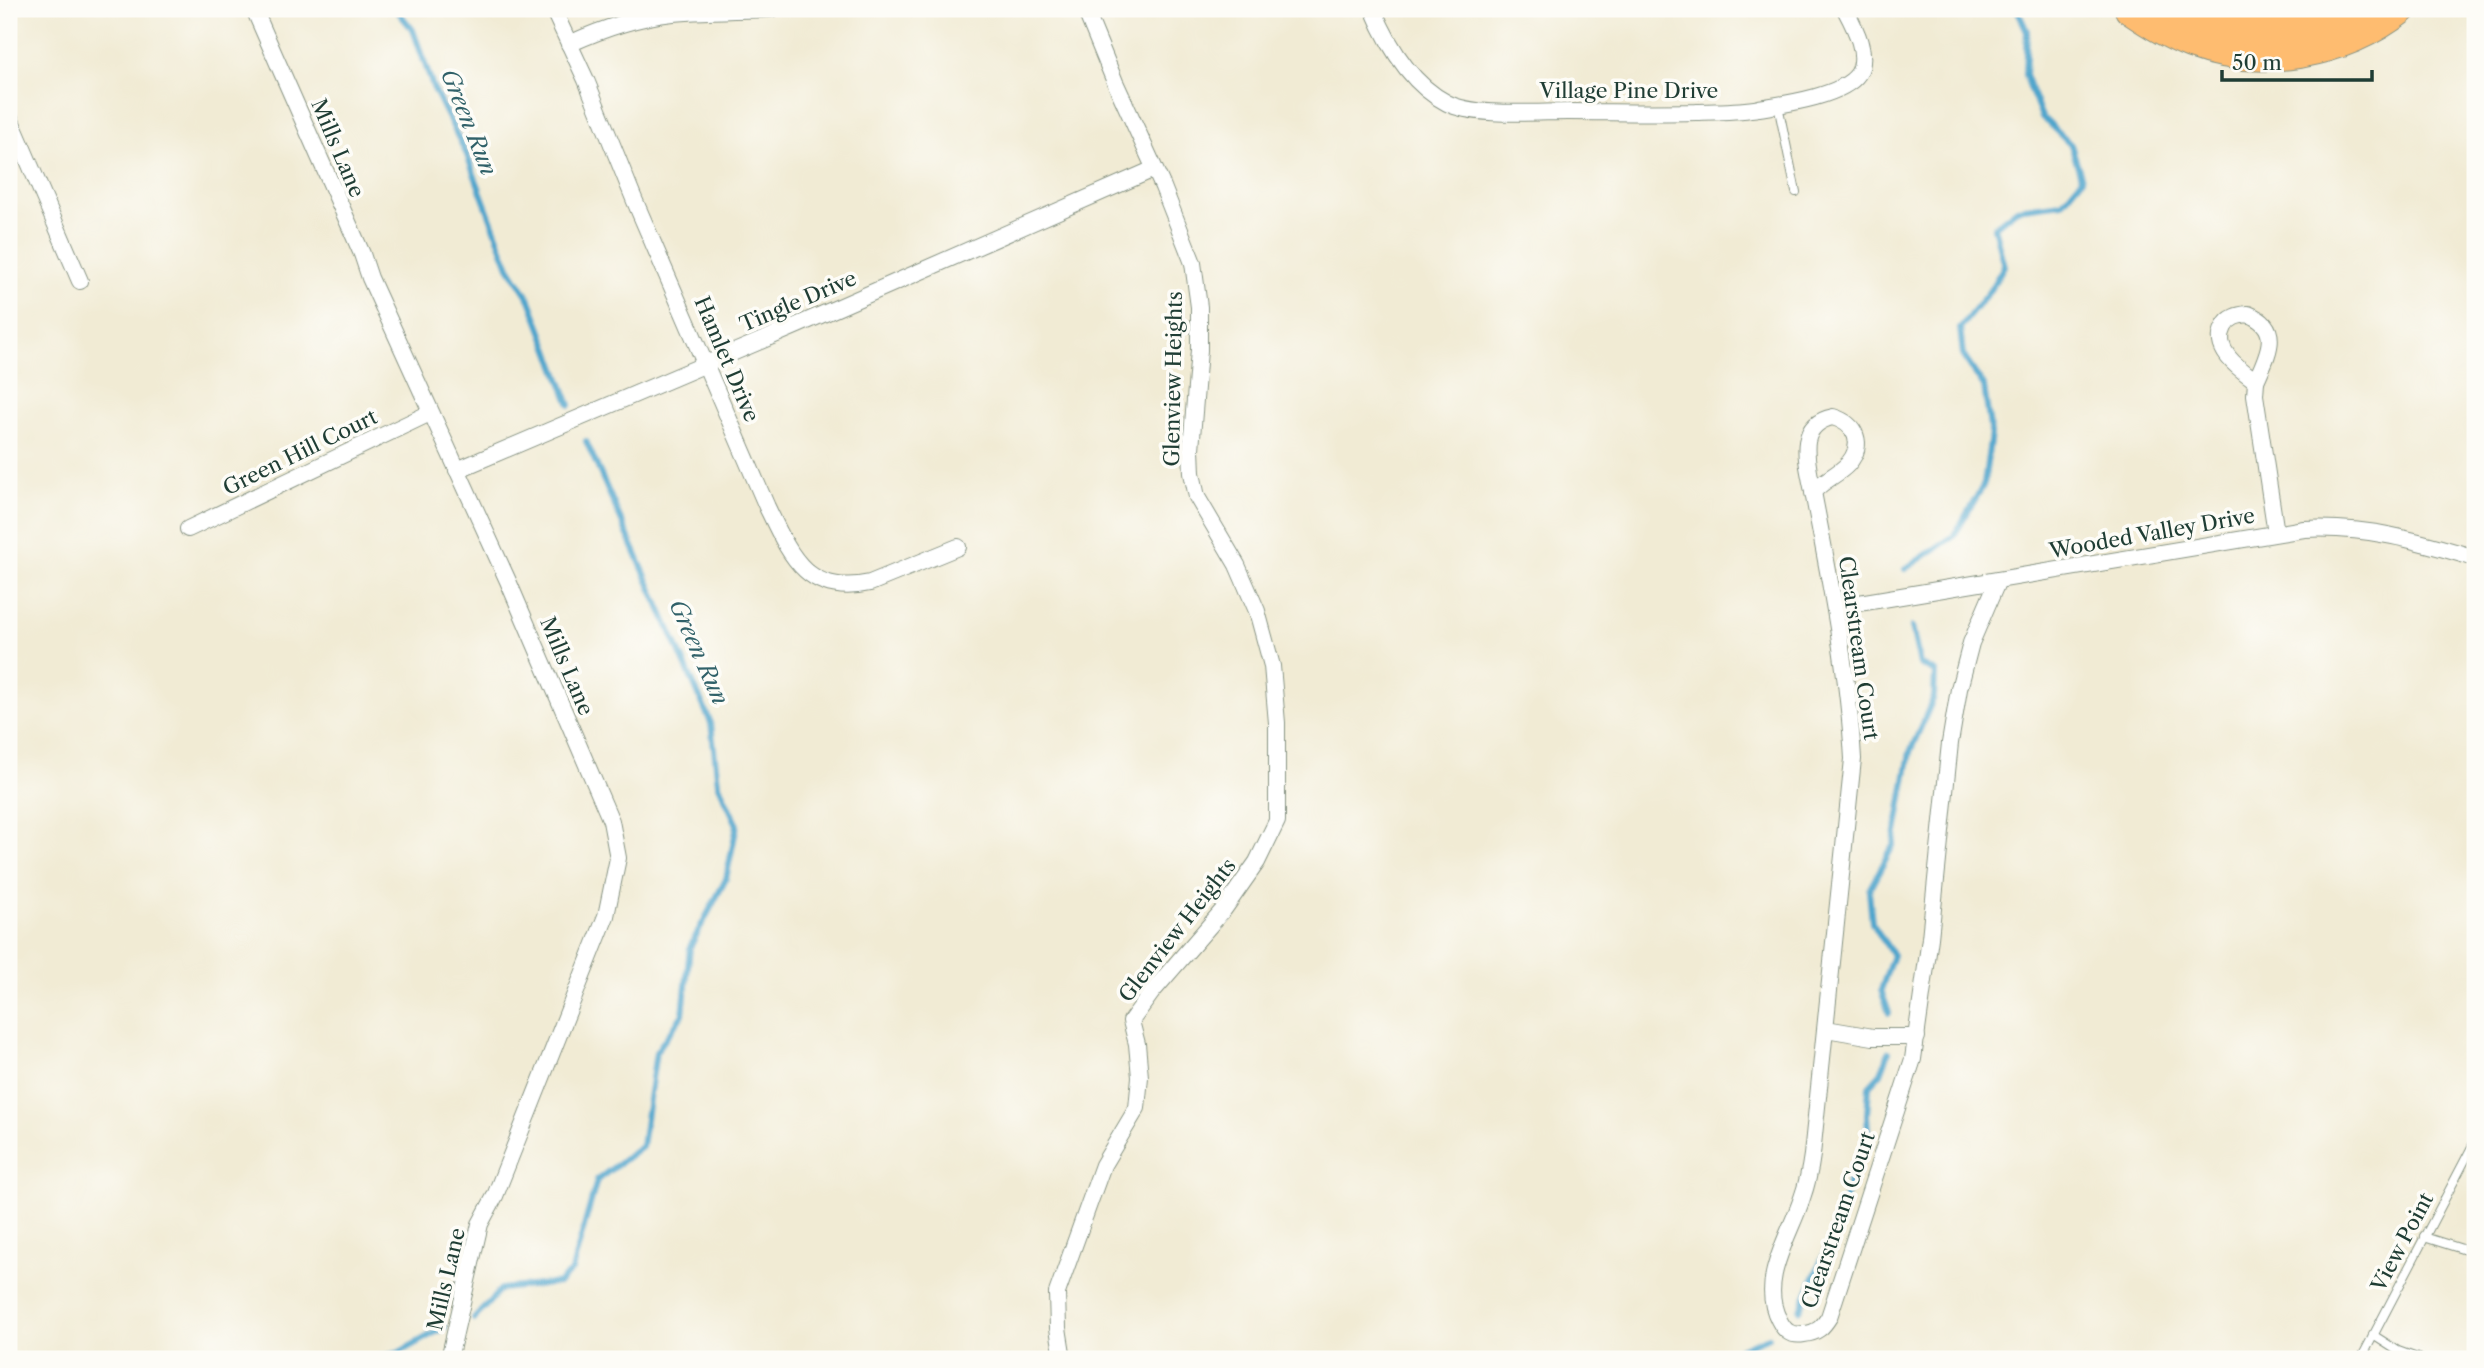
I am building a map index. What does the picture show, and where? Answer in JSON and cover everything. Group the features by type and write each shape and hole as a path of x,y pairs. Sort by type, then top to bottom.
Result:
{"highway":[{"path":"2130,9 2157,27 2193,44 2232,53 2273,56 2314,51 2353,38 2400,9"},
{"path":"2174,9 2192,18 2230,29 2269,31 2307,26 2350,9"}],"street":[{"name":"Mills Lane","path":"254,9 611,821 618,858 606,916 495,1196 480,1224 449,1359"},
{"name":"Hamlet Drive","path":"553,9 767,507 787,547 809,575 839,587 870,583 958,547"},
{"path":"569,44 595,32 672,13 771,9"},
{"name":"Glenview Heights","path":"1063,1359 1058,1328 1057,1293 1103,1165 1138,1108 1140,1077 1137,1044 1131,1021 1152,992 1224,909 1257,862 1277,821 1277,723 1272,666 1257,611 1237,565 1197,497 1191,449 1199,350 1199,307 1193,264 1085,9"},
{"name":"Village Pine Drive","path":"1373,9 1384,36 1412,75 1448,104 1488,111 1658,113 1734,111 1779,105 1836,90 1849,83 1858,73 1863,60 1845,9"},
{"path":"9,116 80,281"},
{"name":"Tingle Drive","path":"457,470 1154,169"},
{"path":"2256,381 2255,395 2276,533"},
{"name":"Green Hill Court","path":"188,529 430,412"},
{"name":"Clearstream Court","path":"1814,492 1853,457 1857,435 1843,420 1833,417 1814,425 1809,433 1807,457 1835,607 1849,699 1853,759 1808,1178 1776,1266 1771,1290 1773,1308 1784,1330 1793,1335 1815,1332 1829,1317 1895,1118 1917,1037 1950,743 1959,689 1971,643 1998,580"},
{"name":"Wooded Valley Drive","path":"1835,607 2276,533 2328,528 2362,530 2418,540 2475,558"},
{"path":"1825,1030 1873,1037 1917,1037"}],"lane":[{"path":"1779,105 1796,192"},
{"name":"View Point","path":"2361,1359 2475,1141"},
{"path":"2424,1237 2475,1253"},
{"path":"2373,1335 2398,1351 2420,1359"}],"waterway":[{"name":"Green Run","path":"396,9 413,30 433,87 467,155 509,267 530,300 570,405"},
{"path":"1905,569 1954,536 1984,484 1991,434 1984,387 1963,355 1960,328 1990,290 2004,266 1994,227 2017,209 2062,203 2082,179 2071,145 2042,117 2025,75 2027,31 2017,9"},
{"name":"Green Run","path":"474,1319 501,1289 559,1283 572,1270 597,1180 642,1146 656,1052 683,1014 690,947 726,879 737,825 718,783 711,723 586,441"},
{"path":"1889,1013 1881,990 1893,955 1872,923 1869,890 1894,844 1910,752 1934,697 1935,672 1920,664 1912,627"},
{"path":"1800,1310 1841,1215 1851,1171 1869,1146 1869,1086 1881,1073 1889,1052"},
{"name":"Green Run","path":"372,1359 398,1353 445,1327"},
{"path":"1723,1359 1732,1352 1769,1337"}]}
